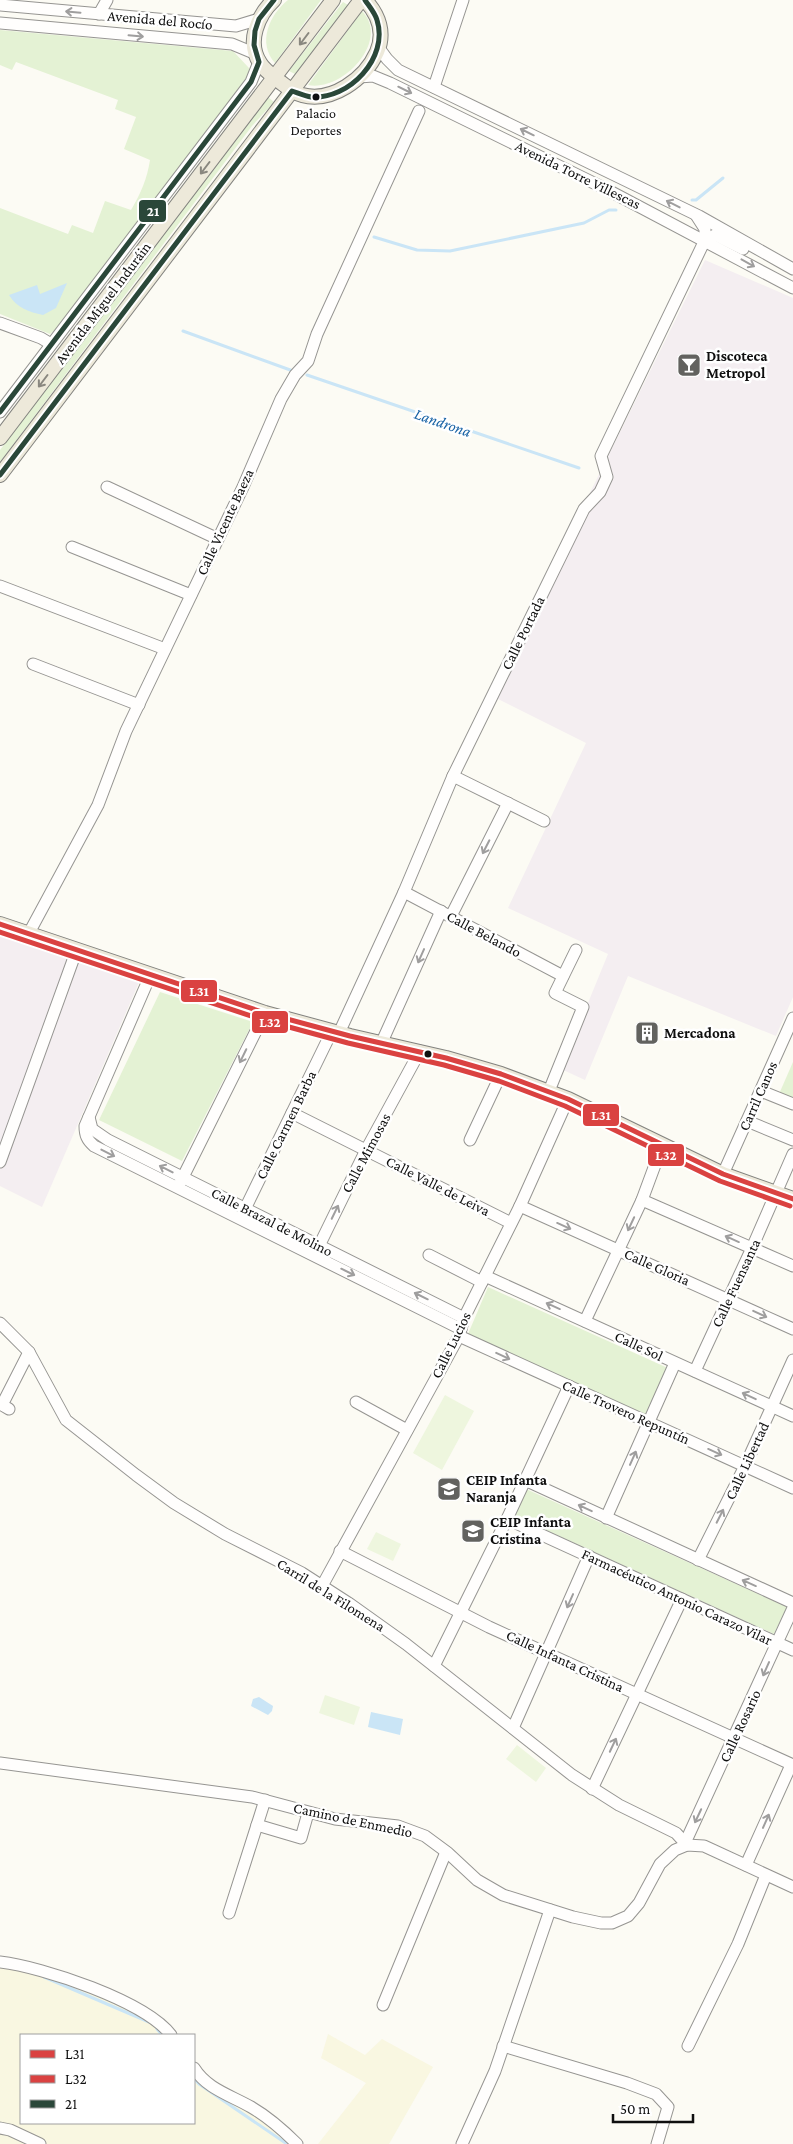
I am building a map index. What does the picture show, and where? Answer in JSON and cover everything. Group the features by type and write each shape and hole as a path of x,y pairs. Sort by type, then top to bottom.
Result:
{"main road":[{"path":"274,0 259,19 254,38 258,58 275,78 292,91 310,96 326,95 343,88 359,77 372,61 379,48 380,24 374,11 363,0"},
{"name":"Avenida Miguel Induráin","path":"0,438 333,0"},
{"name":"Avenida Miguel Induráin","path":"0,475 363,0"},
{"path":"0,924 77,949 150,976 265,1012 381,1044 420,1051 549,1090 723,1174 793,1200"}],"street":[{"path":"99,33 108,25 106,18 100,14 107,0"},
{"path":"434,87 463,0"},
{"name":"Avenida del Rocío","path":"0,6 236,26 259,19"},
{"name":"Avenida del Rocío","path":"0,23 232,44 258,58"},
{"name":"Avenida Torre Villescas","path":"379,48 392,65 696,215 793,269"},
{"path":"0,412 251,82 258,58"},
{"name":"Avenida Torre Villescas","path":"359,77 373,76 390,83 604,188 793,288"},
{"name":"Calle Vicente Baeza","path":"29,933 98,804 126,731 243,487 281,399 295,375 308,361 321,326 419,111"},
{"path":"696,215 705,229 705,240 715,236 762,259 793,269"},
{"name":"Calle Portada","path":"336,1032 404,892 454,776 584,509 600,492 607,477 601,456 705,240"},
{"path":"0,323 41,338 51,344"},
{"path":"106,487 218,539"},
{"path":"72,548 191,595"},
{"path":"0,586 166,650"},
{"path":"33,664 139,705"},
{"path":"454,776 544,821"},
{"path":"381,1044 446,914 508,803"},
{"name":"Calle Belando","path":"404,892 563,976"},
{"path":"0,1162 77,949"},
{"path":"549,1090 583,1007 555,993 576,950"},
{"name":"Calle Trovero Repuntín","path":"150,976 89,1117 85,1132 86,1138 94,1146 180,1183 316,1250 569,1386 793,1488"},
{"path":"180,1183 265,1012"},
{"name":"Carril Canos","path":"723,1174 793,1018"},
{"name":"Calle Carmen Barba","path":"243,1214 292,1113 336,1032"},
{"name":"Calle Mimosas","path":"316,1250 366,1150 420,1051"},
{"path":"470,1140 501,1074"},
{"path":"761,1091 793,1104"},
{"name":"Calle Lucios","path":"322,1586 461,1327 520,1206 568,1099"},
{"name":"Calle Valle de Leiva","path":"292,1113 512,1223"},
{"path":"747,1121 793,1140"},
{"path":"585,1320 642,1200 662,1146"},
{"name":"Calle Fuensanta","path":"695,1371 793,1154"},
{"path":"642,1200 793,1266"},
{"name":"Calle Gloria","path":"520,1206 729,1299 793,1330"},
{"name":"Calle Sol","path":"429,1255 585,1320 793,1416"},
{"name":"Carril de la Filomena","path":"0,1323 29,1352 66,1420 174,1503 225,1534 302,1573 350,1604 434,1666 592,1789 676,1833 686,1844"},
{"path":"9,1409 2,1405 29,1352"},
{"name":"Calle Libertad","path":"698,1560 745,1466 793,1360"},
{"path":"606,1518 675,1363"},
{"path":"434,1666 507,1519 569,1386"},
{"path":"356,1402 407,1430"},
{"path":"525,1480 793,1603"},
{"name":"Farmacéutico Antonio Carazo Vilar","path":"507,1519 793,1650"},
{"name":"Calle Infanta Cristina","path":"340,1551 547,1653 792,1765"},
{"path":"513,1728 589,1556"},
{"path":"592,1789 682,1599"},
{"name":"Calle Rosario","path":"686,1844 793,1608"},
{"name":"Camino de Enmedio","path":"0,1763 160,1783 265,1800 335,1819 398,1826 425,1836 477,1880 491,1889 550,1910 602,1924 621,1920 634,1910 660,1864 675,1850 686,1844"},
{"path":"746,1865 792,1765"},
{"path":"229,1913 265,1800"},
{"path":"257,1826 301,1838 308,1813"},
{"path":"686,1844 704,1846 766,1875 792,1884"},
{"path":"383,2005 446,1852"},
{"path":"688,2046 738,1944 766,1875"},
{"path":"462,2144 495,2072 550,1910"},
{"path":"0,1962 17,1964 80,1982 144,2013 170,2034"},
{"path":"504,2046 627,2083 656,2094 668,2107 656,2144"},
{"path":"195,2070 201,2080 251,2107 284,2131 297,2144"},
{"path":"0,2128 10,2130 40,2144"}],"shaded area":[{"path":"705,260 793,298 793,997 776,1036 628,976 585,1080 561,1069 608,954 508,908 586,743 490,695"},
{"path":"0,924 143,973 42,1207 0,1186"},
{"path":"0,1967 80,1982 144,2013 168,2034 20,2034 20,2124 195,2124 195,2069 297,2144 0,2144"},
{"path":"328,2034 365,2055 382,2039 433,2067 389,2144 318,2144 366,2083 321,2058"}],"green space":[{"path":"288,0 321,0 275,63 267,47 266,38 275,13"},
{"path":"343,2 348,5 295,74 289,71"},
{"path":"362,11 369,23 371,36 367,49 359,62 348,73 335,81 321,85 308,85"},
{"path":"0,30 233,51 249,68 250,76 60,326 50,334 0,314 0,208 68,234 72,225 93,233 105,201 131,210 143,186 150,160 124,149 136,117 115,109 118,100 16,62 12,70 0,65"},
{"path":"268,97 274,102 252,126 0,462 0,450"},
{"path":"160,992 253,1022 182,1161 99,1120"},
{"path":"793,1062 793,1100 779,1094"},
{"path":"488,1287 670,1369 649,1417 468,1334"},
{"path":"445,1395 474,1411 442,1470 413,1453"},
{"path":"526,1489 787,1607 774,1634 513,1515"},
{"path":"376,1532 401,1544 393,1561 367,1549"},
{"path":"325,1695 360,1707 354,1725 319,1713"},
{"path":"517,1745 546,1768 536,1782 506,1759"}],"water":[{"path":"67,283 56,308 43,315 24,309 9,295 37,285 40,294"},
{"path":"259,1697 273,1706 272,1711 268,1715 251,1706 253,1699"},
{"path":"371,1712 403,1719 400,1735 368,1727"}],"waterway":[{"name":"Landrona","path":"692,200 696,200 723,178"},
{"name":"Landrona","path":"374,237 417,250 450,251 584,223 609,210 616,210"},
{"name":"Landrona","path":"183,331 293,371 295,369"},
{"name":"Landrona","path":"307,375 579,468"},
{"path":"44,1977 149,2022"},
{"path":"157,2029 161,2034"},
{"path":"195,2079 199,2084 287,2144"}],"transit line":[{"name":"21","path":"0,412 251,82 259,62 254,45 255,31 259,19 274,0"},
{"name":"21","path":"0,475 292,91 311,97 325,96 339,92 363,74 377,48 379,34 376,17 365,0"},
{"name":"L31","path":"0,924 265,1013 350,1036 446,1058 501,1074 568,1099 723,1174 793,1199"},
{"name":"L32","path":"0,932 263,1020 348,1043 444,1065 499,1081 565,1106 720,1181 790,1206"}],"place":[{"name":"Palacio Deportes","path":"316,97"},
{"name":"Discoteca Metropol","path":"689,365"},
{"name":"Mercadona","path":"647,1033"},
{"name":"CEIP Infanta Naranja","path":"449,1489"},
{"name":"CEIP Infanta Cristina","path":"473,1531"}]}
